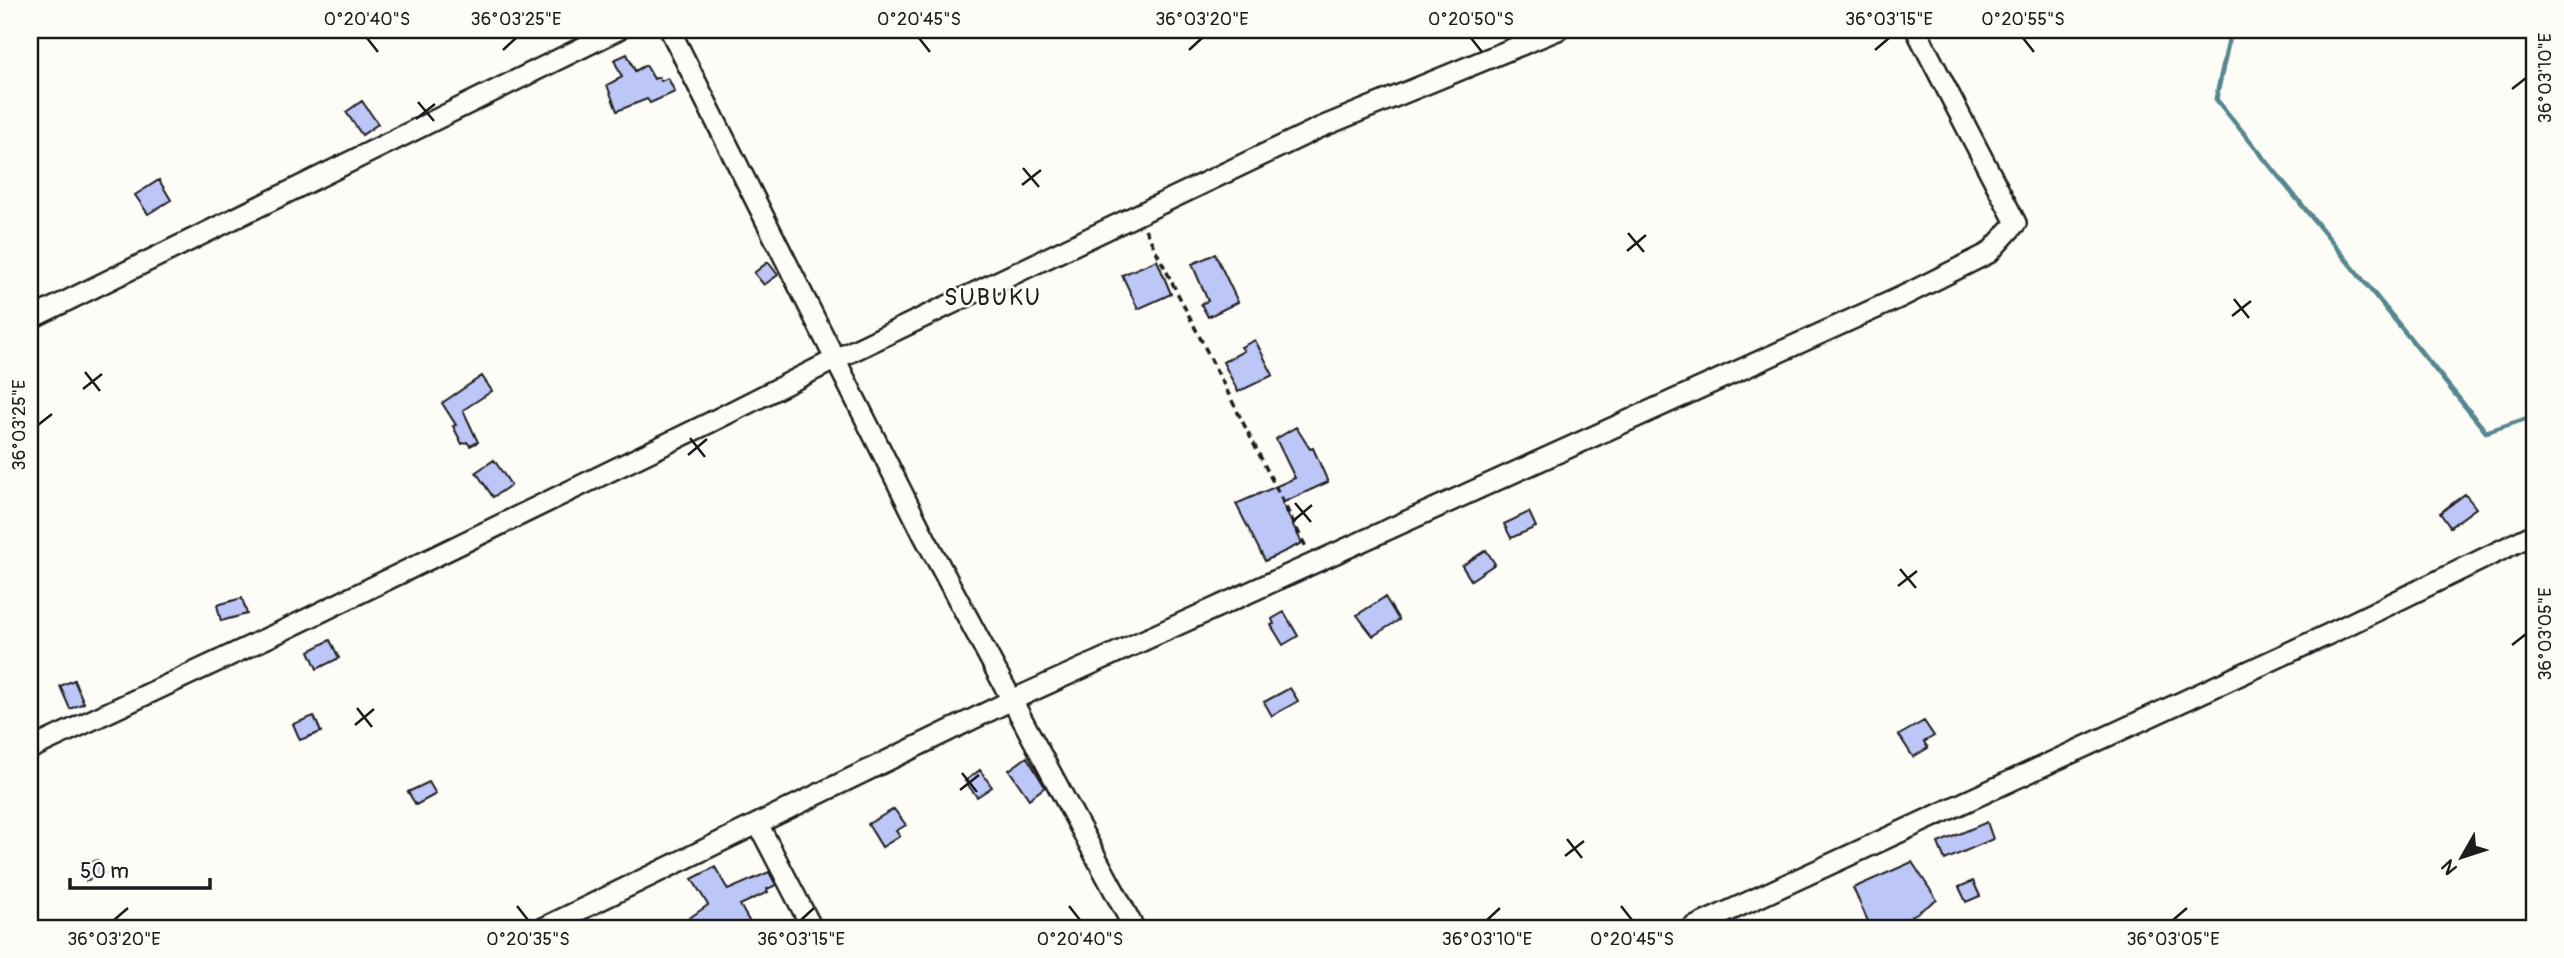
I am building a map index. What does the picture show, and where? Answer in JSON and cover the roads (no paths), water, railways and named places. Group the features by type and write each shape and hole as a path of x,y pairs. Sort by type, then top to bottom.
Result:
{"street":[{"path":"30,319 618,30"},
{"path":"670,30 924,536 1134,928"},
{"path":"30,749 282,631 836,359 1319,128 1558,30"},
{"path":"542,928 1012,700 1889,302 1989,253 2016,223 1916,30"},
{"path":"1692,928 2329,634 2534,534"},
{"path":"758,824 812,928"}],"waterway":[{"path":"2231,30 2216,99 2486,432 2534,416"}],"district":[{"name":"SUBUKU","path":"993,297"}]}
